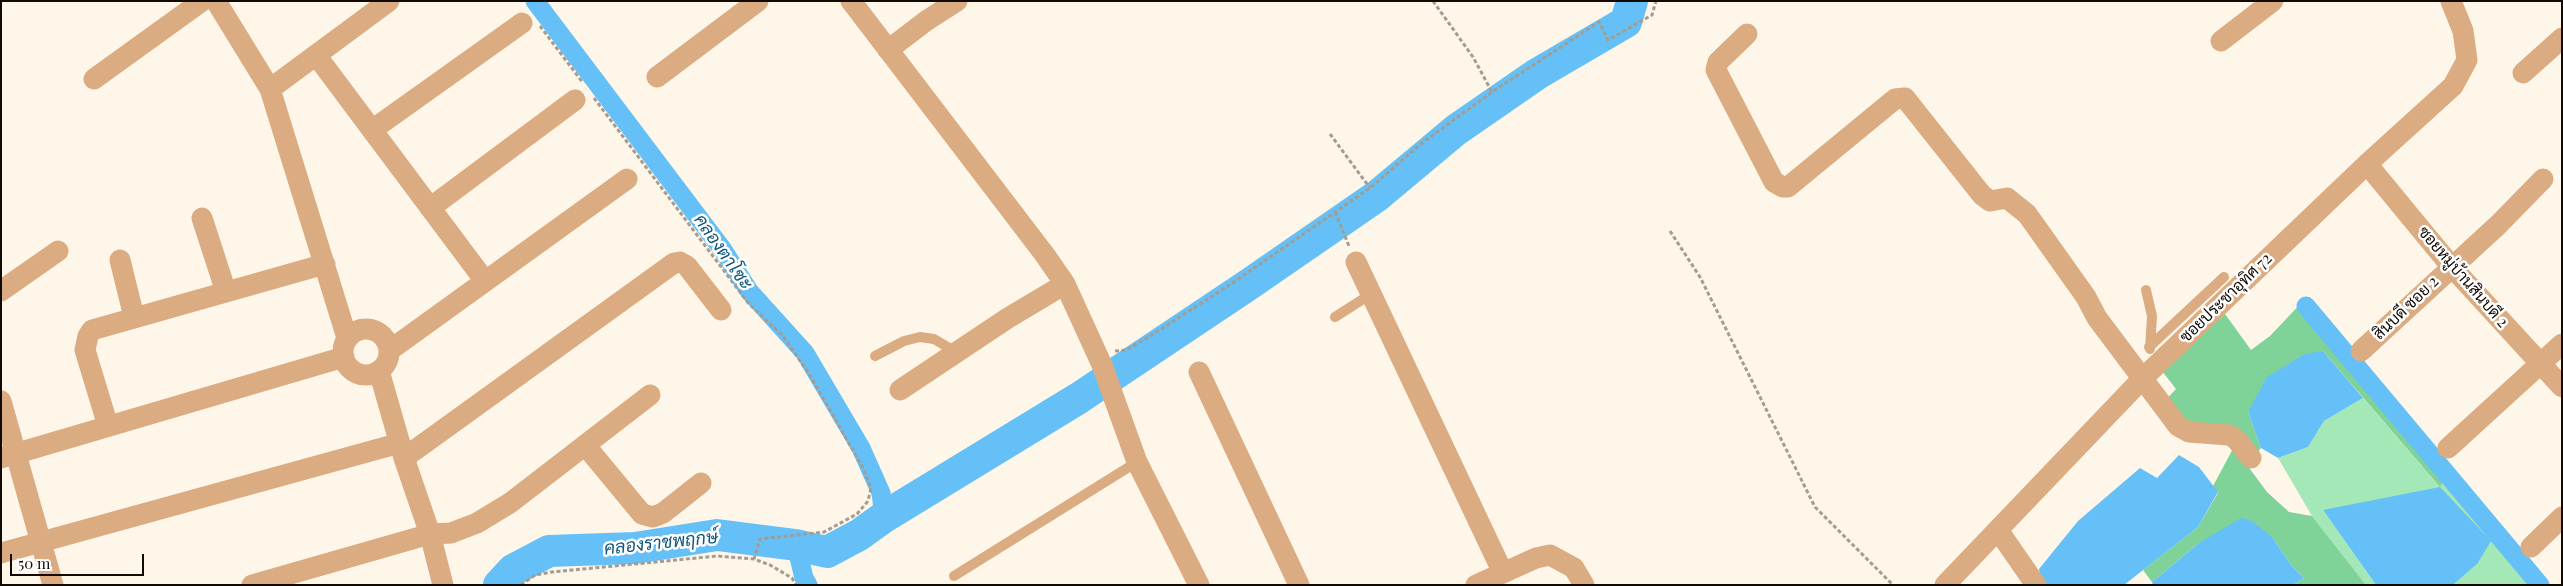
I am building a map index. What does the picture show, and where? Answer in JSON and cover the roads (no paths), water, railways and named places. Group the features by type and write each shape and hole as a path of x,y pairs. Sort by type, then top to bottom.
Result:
{"street":[{"path":"94,79 202,1"},
{"path":"8,456 108,426 345,347 360,329 377,330 388,342 390,350 385,366 379,371 364,375 356,373 349,368 345,347 325,264 270,89 216,1"},
{"path":"270,89 389,1"},
{"path":"657,77 758,1"},
{"path":"851,1 1045,255 1064,284 1102,365 1137,462 1199,585"},
{"path":"888,50 926,21 957,1"},
{"path":"2221,40 2273,1"},
{"name":"ซอยประชาอุทิศ 72","path":"1945,585 2143,378 2154,355 2453,86 2467,60 2463,31 2451,1"},
{"path":"372,130 522,23"},
{"path":"1747,34 1718,62 1716,70 1774,182 1783,187 1788,187 1895,99 1905,98 1982,195 1990,201 2007,198 2027,214 2086,297 2097,318 2178,426 2189,432 2229,435 2236,439 2251,458"},
{"path":"2523,73 2562,38"},
{"path":"316,55 485,282"},
{"path":"430,208 575,100"},
{"name":"ซอยหมู่บ้านสินบดี 2","path":"2367,164 2451,266 2562,387"},
{"path":"390,350 627,179"},
{"name":"สินบดี ซอย 2","path":"2361,351 2451,266 2498,225 2543,179"},
{"path":"202,218 226,292"},
{"path":"1,291 58,252"},
{"path":"120,260 134,317"},
{"path":"1,553 402,451 674,263 680,262 687,266 721,310"},
{"path":"1356,262 1503,573"},
{"path":"108,426 85,350 88,336 92,330 325,264"},
{"path":"900,390 1039,298 1064,284"},
{"path":"2448,448 2562,344"},
{"path":"379,371 402,451 430,534 443,585"},
{"path":"1199,372 1298,585"},
{"path":"252,585 430,534 450,533 477,523 510,503 650,395"},
{"path":"1,401 8,456 40,542 53,585"},
{"path":"585,445 642,514 653,516 663,513 701,483"},
{"path":"2531,546 2562,517"},
{"path":"1998,530 2036,585"},
{"path":"1476,585 1536,558 1550,555 1574,568 1584,585"}],"lane":[{"path":"2154,355 2224,277"},
{"path":"2146,290 2152,316 2154,355"},
{"path":"1335,318 1371,294"},
{"path":"875,356 904,341 920,337 934,339 956,352"},
{"path":"954,576 1137,462"}],"water":[{"path":"2323,351 2363,398 2324,421 2308,447 2278,458 2261,448 2248,412 2267,377 2305,354"},
{"path":"2179,455 2199,467 2218,492 2198,527 2124,585 2042,585 2039,569 2078,521 2140,468 2157,478"},
{"path":"2440,487 2491,541 2477,564 2453,585 2376,585 2323,510"},
{"path":"2241,518 2252,521 2273,538 2291,565 2304,578 2293,585 2153,585 2152,582 2199,543"}],"waterway":[{"name":"คลองตาโซะ","path":"535,1 723,250 749,291 805,353 861,448 881,493 884,517"},
{"name":"คลองราชพฤกษ์","path":"499,585 513,570 549,551 635,548 717,535 796,545 827,552 859,535 884,517 1079,398 1248,285 1377,196 1456,130 1537,74 1626,22 1632,1"},
{"path":"2306,306 2540,585"},
{"path":"796,545 804,578 808,585"}]}
